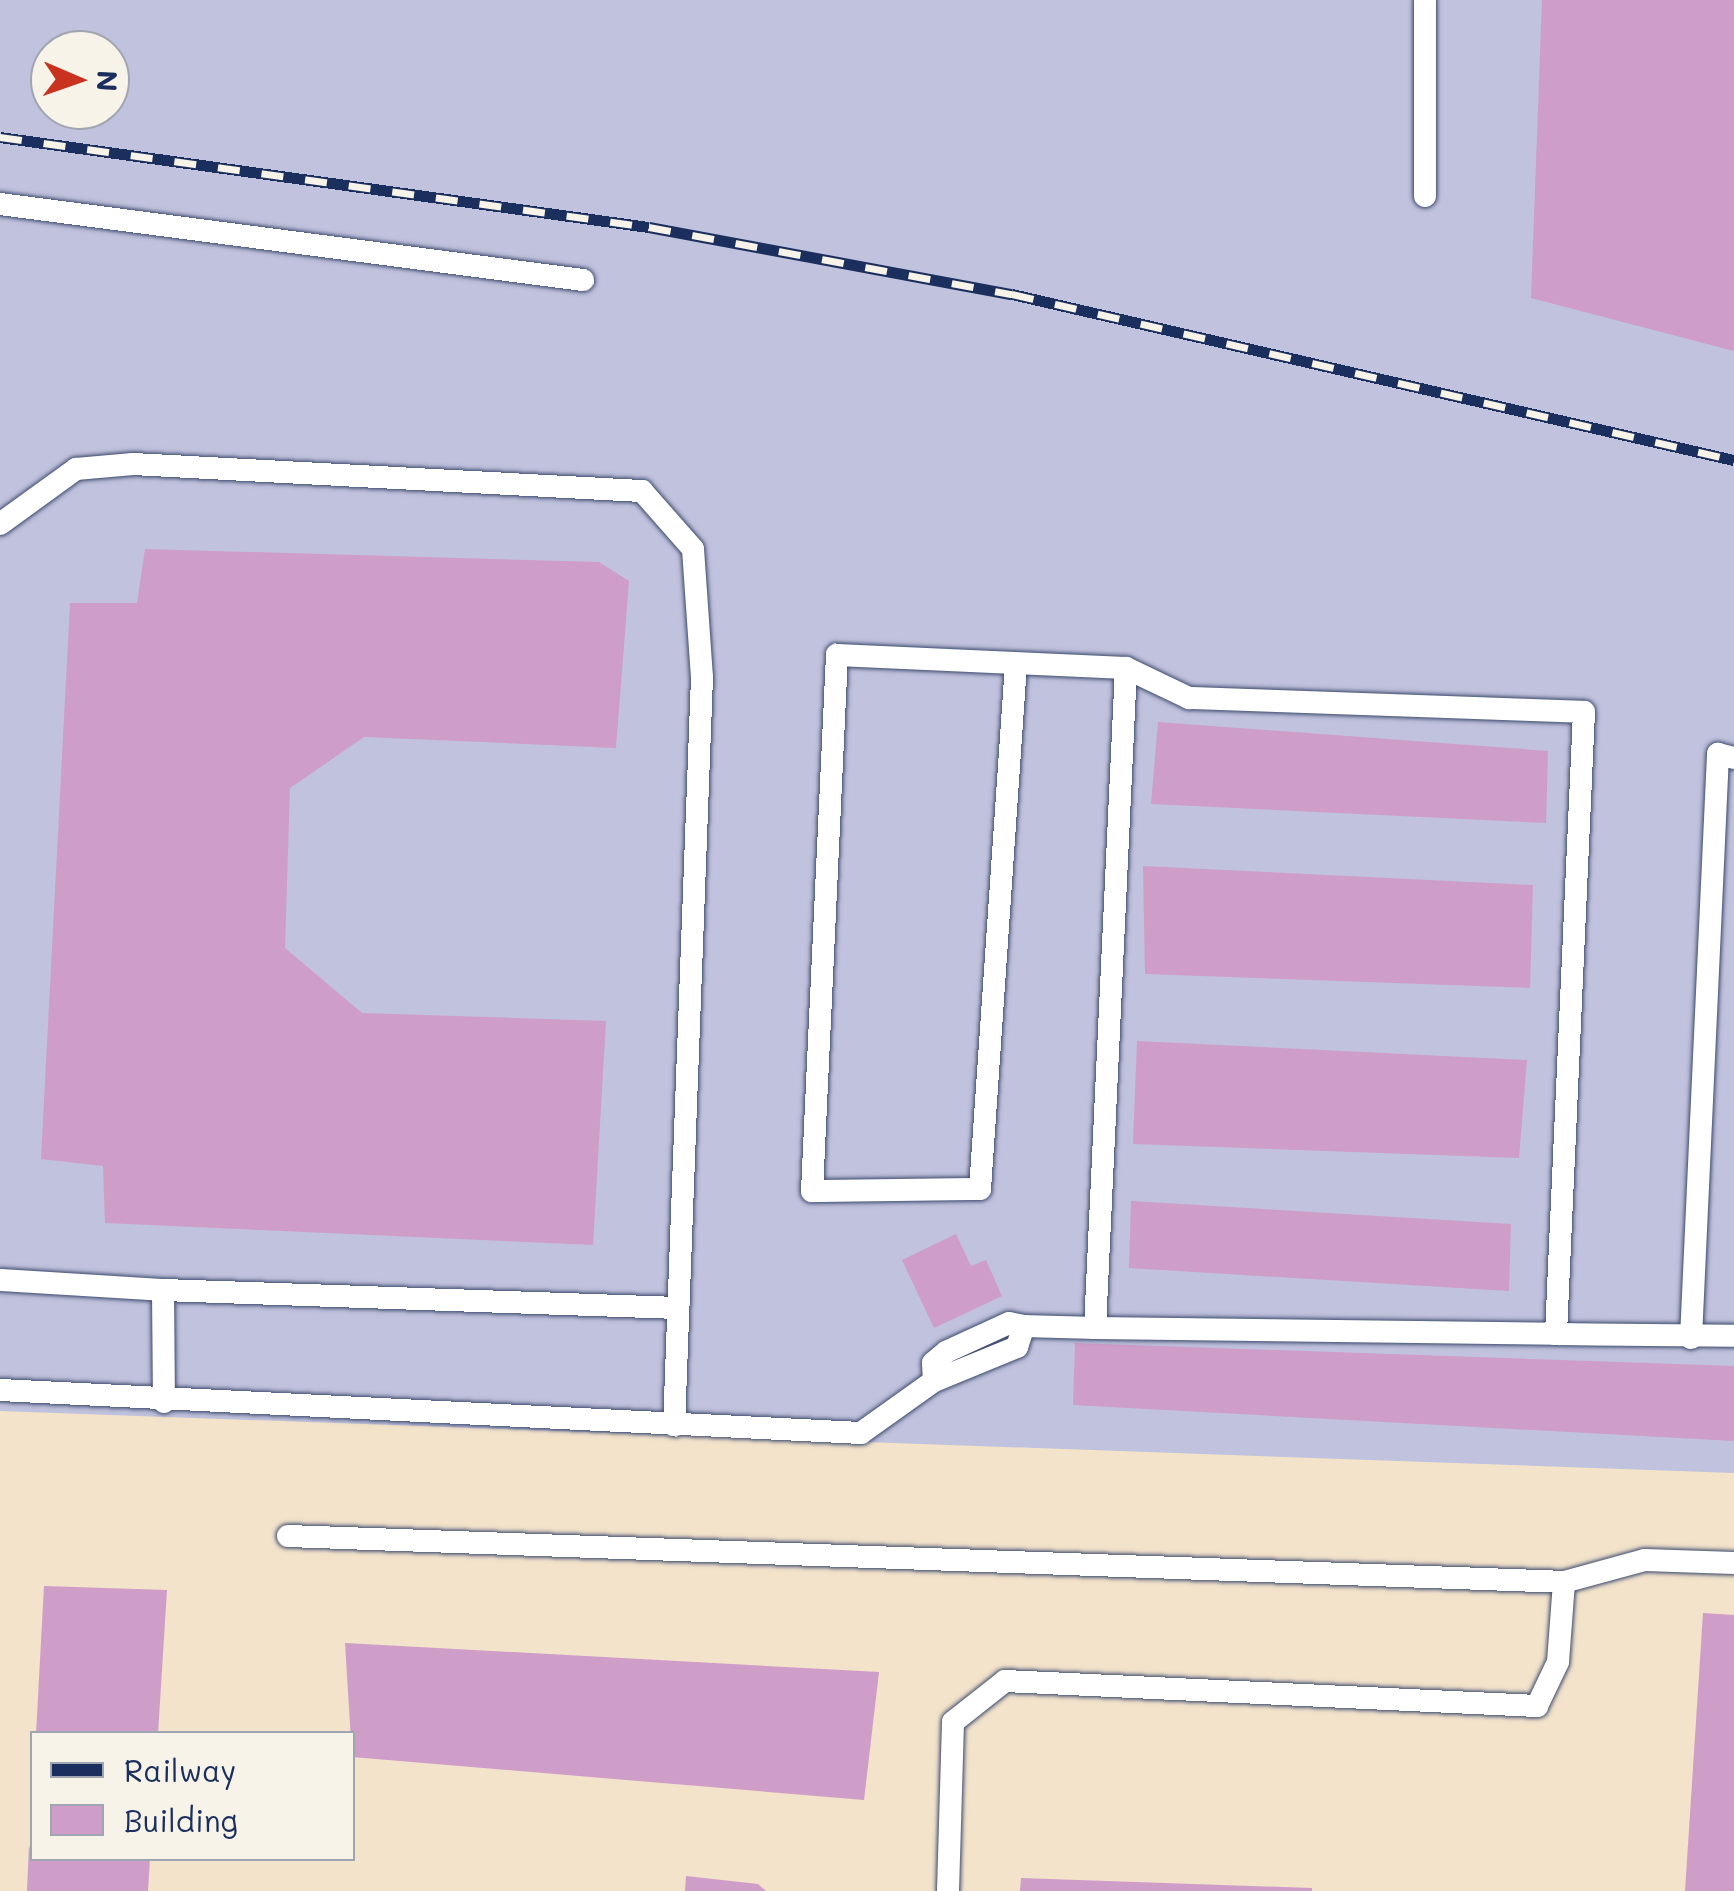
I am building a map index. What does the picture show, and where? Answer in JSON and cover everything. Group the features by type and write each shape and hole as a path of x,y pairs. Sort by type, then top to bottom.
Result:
{"lane":[{"path":"1425,0 1425,196"},
{"path":"0,204 583,280"},
{"path":"0,524 76,469 133,464 642,492 693,548 702,677 674,1425"},
{"path":"1016,664 980,1189 812,1190 837,656 1126,668 1189,698 1584,712 1556,1334"},
{"path":"1095,1328 1126,668"},
{"path":"1691,1338 1718,754 1734,758"},
{"path":"0,1280 163,1290 678,1308"},
{"path":"163,1290 164,1402"},
{"path":"0,1390 164,1402 860,1433 934,1381 1017,1347 1024,1326 1734,1336"},
{"path":"288,1536 1564,1582 1645,1560 1734,1563"},
{"path":"948,1891 953,1722 1005,1682 1537,1706 1558,1662 1564,1582"}],"shaded area":[{"path":"0,0 1734,0 1734,1473 0,1411"}],"building":[{"path":"1542,0 1734,0 1734,351 1531,298"},
{"path":"145,549 599,562 629,581 616,748 364,737 290,788 285,948 362,1013 606,1021 593,1245 105,1223 103,1166 41,1159 70,603 137,603"},
{"path":"1158,722 1548,751 1546,823 1151,804"},
{"path":"1143,866 1533,885 1530,988 1145,974"},
{"path":"1137,1041 1527,1060 1519,1158 1133,1144"},
{"path":"1131,1201 1511,1224 1509,1291 1129,1268"},
{"path":"956,1234 971,1266 986,1260 1002,1296 934,1328 902,1260"},
{"path":"1075,1343 1734,1366 1734,1441 1073,1405"},
{"path":"44,1586 167,1590 158,1731 36,1731"},
{"path":"1703,1613 1734,1615 1734,1891 1685,1891"},
{"path":"345,1643 879,1672 864,1800 355,1757 355,1731 350,1731"},
{"path":"29,1845 30,1861 150,1861 148,1891 27,1891"},
{"path":"686,1876 758,1884 766,1891 685,1891"},
{"path":"1021,1878 1312,1888 1312,1891 1020,1891"}],"railway":[{"path":"0,137 649,227 1012,294 1734,460"}]}
